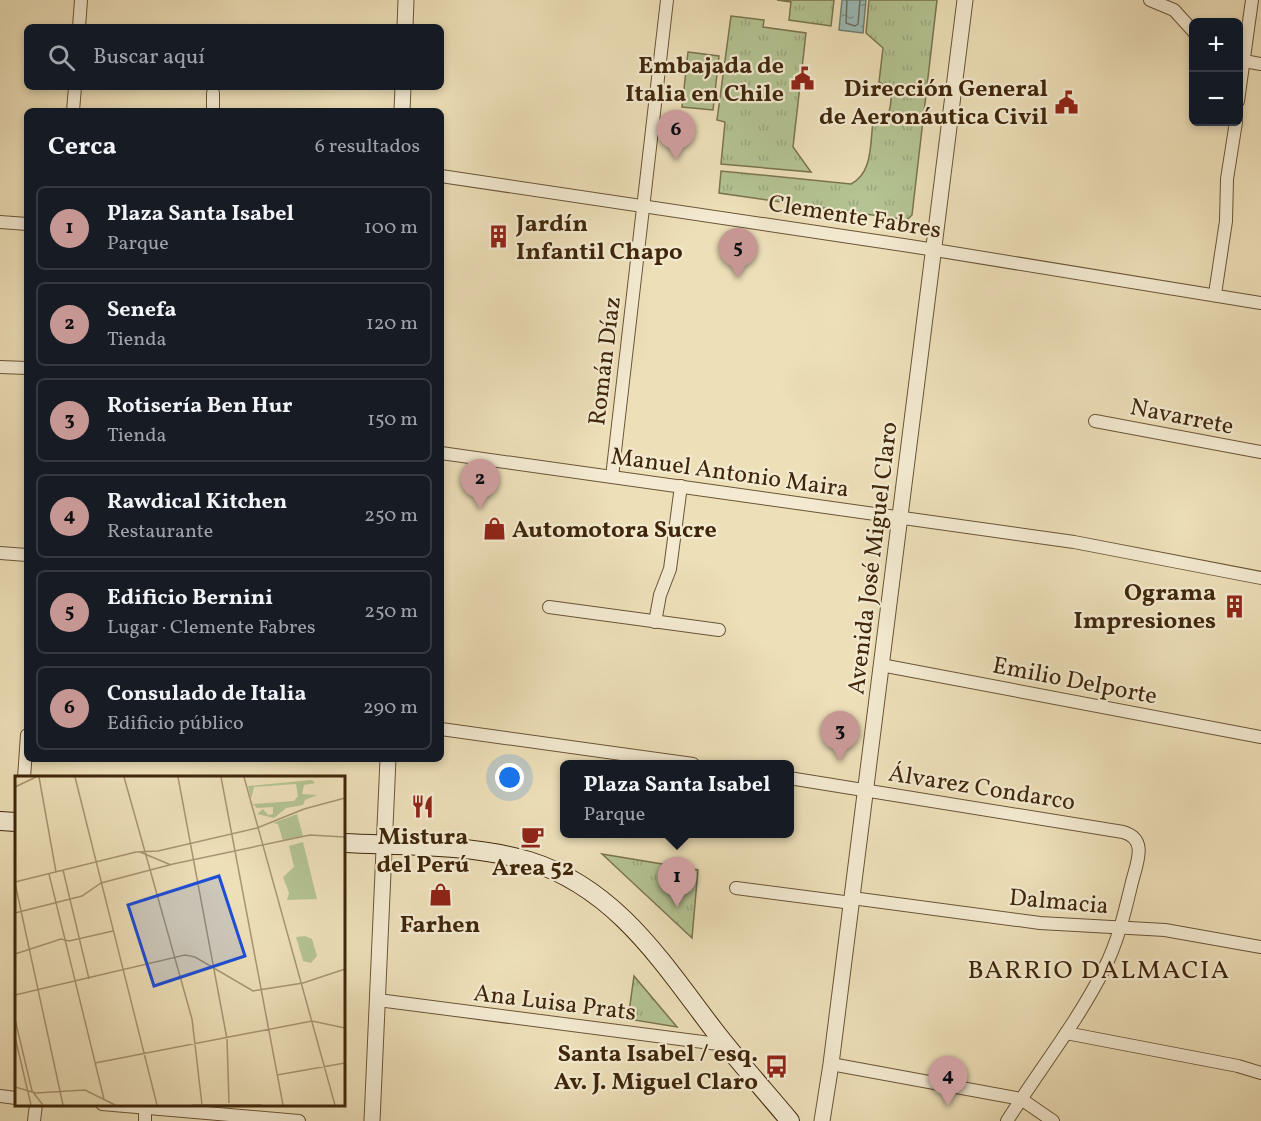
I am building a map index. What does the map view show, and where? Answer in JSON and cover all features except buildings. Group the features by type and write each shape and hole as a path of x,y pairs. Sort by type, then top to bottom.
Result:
{"main road":[{"path":"0,821 15,822"},
{"path":"345,843 509,856 551,869 590,890 640,933 726,1045 790,1121"}],"street":[{"path":"79,24 81,0"},
{"path":"405,0 405,24"},
{"name":"Román Díaz","path":"612,477 666,0"},
{"name":"Avenida José Miguel Claro","path":"822,1121 852,901 965,0"},
{"path":"1150,0 1174,10 1189,26"},
{"path":"1243,49 1252,0"},
{"path":"1243,60 1261,64"},
{"path":"73,108 75,90"},
{"path":"402,108 403,90"},
{"path":"213,93 213,108"},
{"path":"1215,294 1226,221 1227,179 1235,126"},
{"name":"Clemente Fabres","path":"444,176 934,249 1261,303"},
{"path":"0,222 24,224"},
{"path":"0,367 24,368"},
{"name":"Navarrete","path":"1095,421 1261,452"},
{"name":"Manuel Antonio Maira","path":"444,453 1102,546 1261,578"},
{"path":"655,622 660,595 670,569 681,486"},
{"path":"0,553 24,555"},
{"path":"549,607 719,630"},
{"name":"Emilio Delporte","path":"881,665 1261,737"},
{"path":"444,729 658,760"},
{"path":"372,1121 388,762"},
{"name":"Álvarez Condarco","path":"794,779 1132,835 1138,841 1139,855 1120,927"},
{"name":"Dalmacia","path":"736,888 1040,923 1165,930 1261,947"},
{"path":"1007,1121 1066,1033 1105,968 1120,927"},
{"name":"Ana Luisa Prats","path":"378,1000 726,1045"},
{"path":"1066,1033 1261,1073"},
{"path":"831,1064 1021,1099 1053,1121"},
{"path":"0,1096 15,1098"},
{"path":"34,1121 36,1106"},
{"path":"145,1121 145,1106 299,1121"}],"green space":[{"path":"777,0 834,0 831,26 789,20 791,2"},
{"path":"869,0 937,0 912,215 907,220 719,193 721,171 851,184 863,173 869,157 873,122 889,112 891,102 889,91 879,82 883,48 866,33"},
{"path":"731,16 764,20 763,27 806,33 793,147 811,172 721,164 725,122 717,120"},
{"path":"688,52 719,56 713,110 682,107"},
{"path":"602,854 698,870 692,938"},
{"path":"634,976 677,1027 628,1019"}],"water":[{"path":"842,0 866,0 863,33 839,30"}],"place":[{"name":"Embajada de Italia en Chile","path":"802,79"},
{"name":"Dirección General de Aeronáutica Civil","path":"1066,102"},
{"name":"Consulado de Italia","path":"676,160"},
{"name":"Jardín Infantil Chapo","path":"498,237"},
{"name":"Edificio Bernini","path":"738,278"},
{"name":"Senefa","path":"480,509"},
{"name":"Automotora Sucre","path":"494,529"},
{"name":"Ograma Impresiones","path":"1234,606"},
{"name":"Rotisería Ben Hur","path":"840,761"},
{"name":"Mistura del Perú","path":"423,806"},
{"name":"Area 52","path":"533,837"},
{"name":"Farhen","path":"440,894"},
{"name":"Plaza Santa Isabel","path":"677,907"},
{"name":"Santa Isabel / esq. Av. J. Miguel Claro","path":"776,1067"},
{"name":"Rawdical Kitchen","path":"948,1106"}],"district":[{"name":"BARRIO DALMACIA","path":"1099,969"}]}
